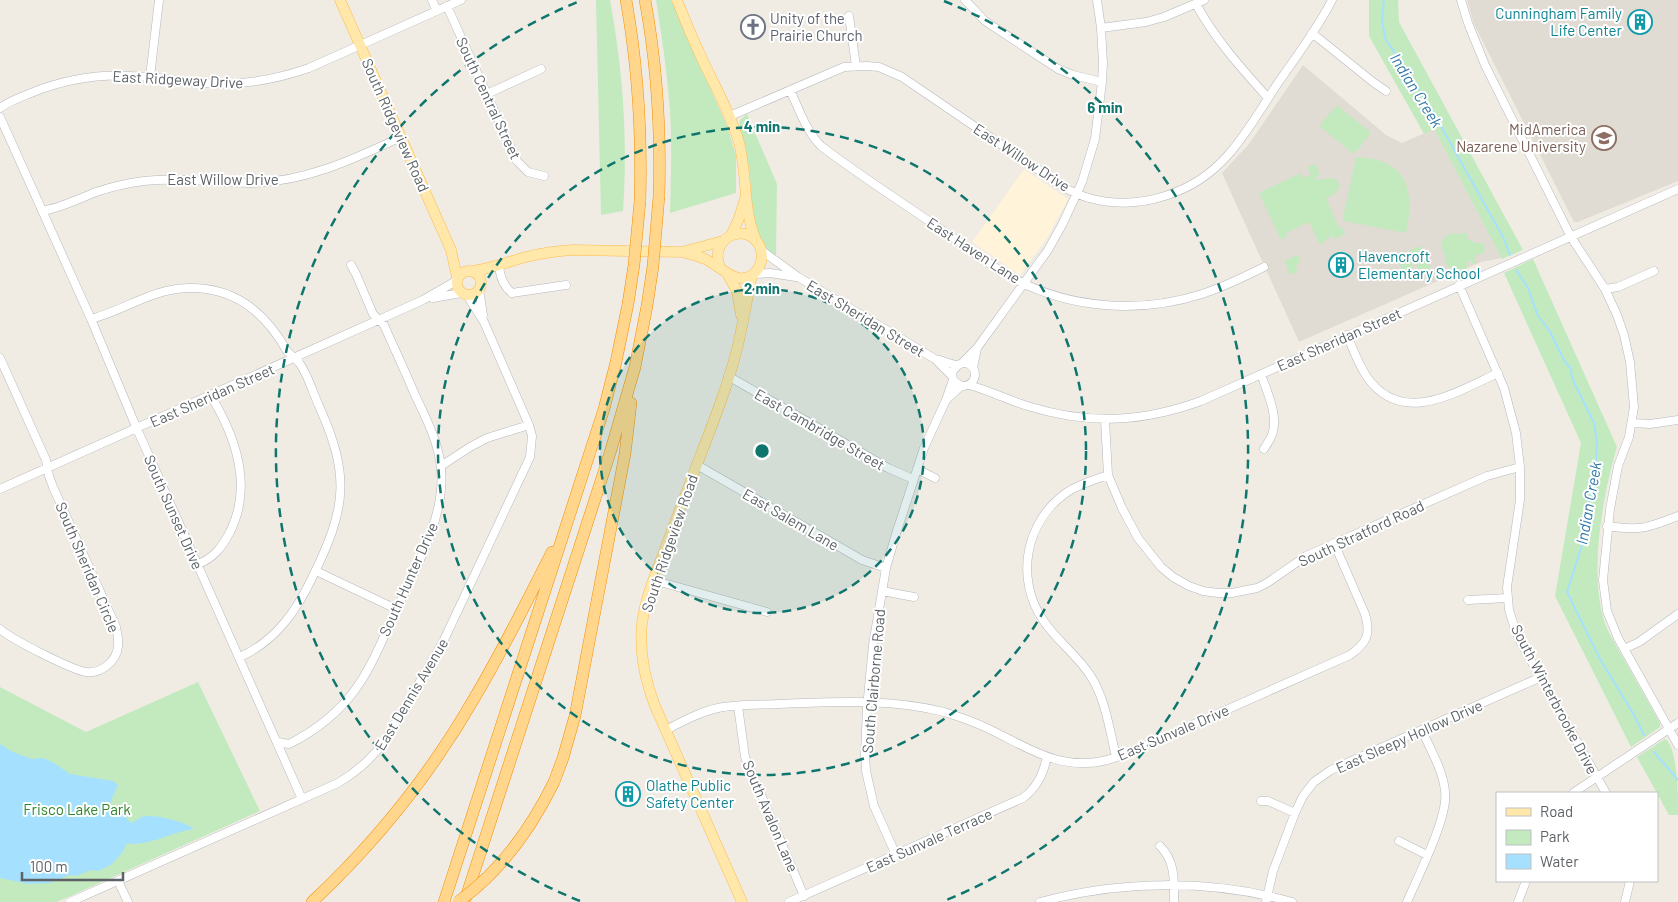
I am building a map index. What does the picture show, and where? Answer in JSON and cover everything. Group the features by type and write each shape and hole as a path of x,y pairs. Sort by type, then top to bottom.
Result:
{"highway":[{"path":"444,902 606,399 628,304 640,201 641,155 640,116 634,51 626,0"},
{"path":"458,902 486,878 508,855 533,820 554,782 575,716 625,454 635,367 653,266 659,196 659,133 657,89 645,0"},
{"path":"464,902 610,453 635,367"},
{"path":"312,902 364,849 411,792 456,728 492,667 567,522"}],"main road":[{"name":"South Ridgeview Road","path":"340,0 451,250 457,279"},
{"path":"499,266 474,294 464,294 457,288 457,279 462,272 499,266 526,257 555,251 573,250 682,252 705,259 736,278 743,278 753,274 761,262 761,250 751,228 745,198 743,157 730,116 697,48 677,0"},
{"path":"724,271 718,261 718,253 738,221 745,198"},
{"path":"682,252 744,234 756,240"},
{"name":"South Ridgeview Road","path":"451,250 471,271"},
{"path":"471,271 479,276 480,287"},
{"name":"South Ridgeview Road","path":"724,271 737,291 742,321"},
{"name":"South Ridgeview Road","path":"742,902 648,686 641,646 645,607 653,580 697,465 728,376 737,348 753,274"}],"street":[{"path":"150,77 159,0"},
{"path":"432,0 437,11"},
{"name":"East Ridgeway Drive","path":"0,108 39,90 71,80 106,76 150,77 220,84 264,81 286,76 309,68 461,0"},
{"path":"965,0 985,21 1058,69 1102,82"},
{"path":"977,348 974,378 965,386 952,378 952,372 977,348 1025,283 1048,250 1077,194 1095,139 1104,63 1097,0"},
{"path":"1101,28 1146,22 1164,17 1204,0"},
{"name":"East Willow Drive","path":"730,116 838,69 856,66 879,68 902,77 1065,188 1077,194 1100,200 1130,202 1160,198 1185,188 1208,174 1228,155 1312,33 1332,0"},
{"path":"1461,0 1481,56 1570,237 1605,289 1620,322 1630,362 1633,389 1632,423 1618,466 1607,526 1603,570 1605,601 1610,620 1624,649 1678,745"},
{"path":"1196,4 1214,33 1268,98"},
{"name":"South Central Street","path":"447,6 517,161 528,172 544,176"},
{"path":"850,16 856,66"},
{"path":"1312,33 1373,82 1386,90"},
{"path":"486,94 541,68"},
{"name":"East Haven Lane","path":"790,90 809,131 821,146 1011,277 1053,294 1082,302 1142,306 1181,300 1203,294 1264,267"},
{"name":"South Sunset Drive","path":"0,117 302,799"},
{"name":"East Willow Drive","path":"42,210 57,208 104,190 141,182 184,179 250,182 277,181 302,177 348,162 401,138"},
{"name":"East Sheridan Street","path":"965,386 989,390 1052,413 1091,420 1146,416 1173,410 1261,374 1678,189"},
{"name":"East Sheridan Street","path":"761,250 798,277 935,359 952,378"},
{"name":"South Hunter Drive","path":"278,742 288,744 299,739 328,719 342,706 365,675 429,538 438,506 442,475 430,427 384,326 373,314 351,266"},
{"path":"499,266 500,274 506,287 512,293 566,285"},
{"path":"1605,289 1618,287 1654,271"},
{"name":"East Sheridan Street","path":"753,274 770,273 798,277"},
{"name":"East Sheridan Street","path":"0,489 423,300 457,279"},
{"name":"South Winterbrooke Drive","path":"1459,285 1498,373 1511,411 1516,433 1520,467 1520,500 1507,588 1509,610 1515,629 1605,792"},
{"name":"East Dennis Avenue","path":"70,902 352,776 371,759 390,734 443,642 527,467 532,448 532,436 529,425 484,322 480,305 480,287"},
{"path":"91,319 104,316 158,292 179,288 208,289 229,296 252,308 275,330 288,352 300,364 330,432 338,456 341,496 334,527 316,571 287,621 263,644 240,657"},
{"name":"East Sheridan Street","path":"423,300 449,294 464,294"},
{"name":"East Dennis Avenue","path":"464,294 484,322"},
{"path":"1347,335 1362,368 1370,380 1385,394 1402,402 1415,403 1438,399 1498,373"},
{"name":"South Sheridan Circle","path":"0,358 46,460 53,487 116,627 118,647 110,663 94,672 85,672 28,646 0,629"},
{"name":"East Sheridan Street","path":"935,359 960,364"},
{"path":"960,364 966,364 974,371"},
{"name":"East Sheridan Street","path":"974,371 989,390"},
{"path":"1261,374 1274,419 1272,436 1264,449"},
{"name":"East Cambridge Street","path":"728,376 888,468 913,479"},
{"name":"South Clairborne Road","path":"896,855 874,806 869,788 865,754 873,645 886,568 913,479 933,426 946,400 952,378"},
{"name":"South Clairborne Road","path":"946,400 965,386"},
{"path":"198,564 211,558 225,541 238,510 241,495 241,479 236,448 211,396"},
{"name":"South Stratford Road","path":"1105,420 1108,475 1128,521 1150,555 1161,567 1173,577 1203,591 1232,593 1257,588 1306,556 1334,543 1495,473 1520,467"},
{"path":"1632,423 1650,424 1678,420"},
{"path":"441,466 487,438 529,425"},
{"name":"East Salem Lane","path":"697,465 862,560 886,568"},
{"path":"917,469 934,478"},
{"path":"1108,475 1081,484 1067,492 1051,506 1031,539 1026,568 1031,597 1043,621 1081,663 1097,688 1116,758"},
{"path":"1607,526 1638,529 1650,527 1678,516"},
{"name":"East Sunvale Drive","path":"666,730 706,711 721,707 868,702 912,705 945,712 992,730 1033,752 1056,760 1081,762 1103,761 1116,758 1350,655 1360,648 1368,633 1368,624 1334,543"},
{"path":"316,571 396,609"},
{"path":"653,580 767,612"},
{"name":"South Clairborne Road","path":"882,591 914,597"},
{"path":"1468,600 1508,598"},
{"path":"1624,649 1639,642 1678,614"},
{"name":"East Sleepy Hollow Drive","path":"1266,899 1273,871 1295,814 1309,787 1319,778 1331,770 1541,677"},
{"name":"South Avalon Lane","path":"738,706 745,757 804,896"},
{"path":"1575,792 1678,723"},
{"path":"1407,902 1442,818 1446,800 1443,780 1422,730"},
{"name":"East Sunvale Terrace","path":"790,902 1023,798 1032,792 1038,783 1047,757"},
{"path":"1261,801 1268,801 1295,814"},
{"path":"1399,841 1427,855"},
{"path":"1160,846 1165,851 1172,865 1174,902"},
{"path":"118,881 128,902"},
{"path":"1518,902 1526,882"},
{"path":"1625,902 1630,882"},
{"path":"1042,902 1098,890 1134,886 1174,886 1221,888 1266,899 1292,902"}],"shaded area":[{"name":"MidAmerica Nazarene University","path":"1467,0 1678,0 1678,181 1574,222 1474,24"},
{"path":"1303,65 1386,135 1402,143 1434,129 1502,258 1481,262 1299,342 1222,173 1249,144"},
{"path":"1024,169 1068,199 1047,238 1020,275 972,242"}],"green space":[{"path":"596,0 610,0 621,79 625,131 623,211 601,215"},
{"path":"656,0 671,0 728,128 736,156 736,193 670,213 670,110"},
{"path":"1369,0 1398,0 1399,22 1523,250 1502,259 1434,129 1424,134 1369,36"},
{"path":"1337,105 1371,133 1354,154 1319,126"},
{"path":"747,114 777,184 776,257 759,237 755,227 749,168 741,138 740,126 740,120"},
{"path":"1356,157 1386,163 1404,179 1408,190 1409,202 1406,233 1344,221 1343,218"},
{"path":"1316,164 1320,176 1316,177 1316,180 1330,178 1337,180 1340,186 1335,194 1326,198 1338,226 1344,230 1345,234 1334,239 1332,235 1320,245 1309,222 1286,233 1287,236 1281,240 1259,193 1301,173 1303,178 1311,175 1307,167"},
{"path":"1452,233 1466,233 1468,240 1483,243 1485,251 1482,254 1476,255 1476,263 1473,264 1468,261 1467,268 1453,274 1446,264 1441,244"},
{"path":"1420,246 1430,268 1420,272 1410,250"},
{"path":"1406,252 1416,274 1406,278 1396,256"},
{"path":"1298,255 1301,262 1295,266 1298,271 1289,275 1285,260"},
{"path":"1533,259 1617,447 1602,516 1597,567 1598,591 1602,613 1609,633 1660,723 1660,727 1631,747 1555,596 1581,443 1504,273"},
{"name":"Frisco Lake Park","path":"198,682 260,811 57,902 0,902 0,687 86,732"},
{"path":"1665,739 1669,744 1675,762 1678,815 1669,815 1637,757"}],"water":[{"path":"0,744 13,752 32,759 43,758 70,774 113,781 118,785 108,808 111,811 122,813 131,823 145,816 156,816 178,821 194,829 142,843 127,843 122,853 112,864 99,871 91,870 76,876 69,875 50,883 29,884 0,878"}],"waterway":[{"name":"Indian Creek","path":"1384,0 1382,21 1385,38 1429,105 1503,237 1510,255"},
{"name":"Indian Creek","path":"1516,270 1528,288 1538,316 1549,330 1565,362 1571,369 1572,378 1594,423 1597,441 1596,462 1586,514 1583,542 1567,592 1600,659 1633,713 1644,735"},
{"name":"Indian Creek","path":"1654,752 1678,780"}],"place":[{"name":"Cunningham Family Life Center","path":"1640,22"},
{"name":"Unity of the Prairie Church","path":"753,27"},
{"name":"MidAmerica Nazarene University","path":"1604,138"},
{"name":"Havencroft Elementary School","path":"1341,265"},
{"name":"Olathe Public Safety Center","path":"628,794"}]}
